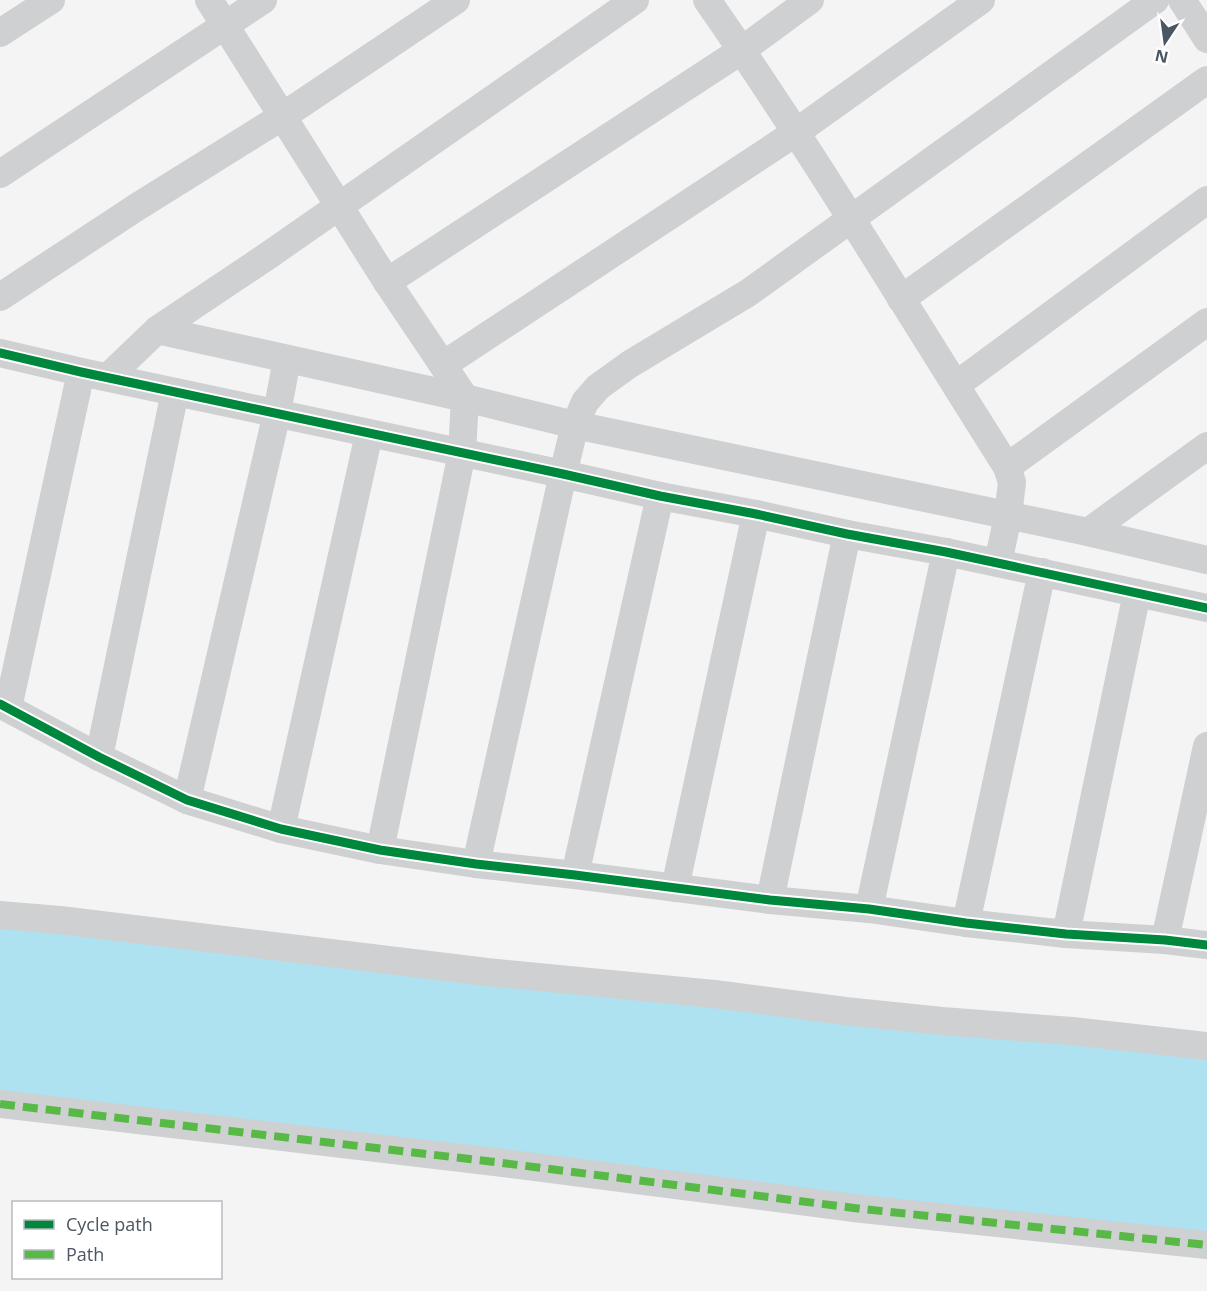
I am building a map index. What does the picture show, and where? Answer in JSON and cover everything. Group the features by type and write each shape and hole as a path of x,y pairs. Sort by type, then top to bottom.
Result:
{"street":[{"path":"0,33 51,0"},
{"path":"209,0 338,206 465,398 462,453 380,850"},
{"path":"0,174 263,0"},
{"path":"0,297 137,207 283,116 456,0"},
{"path":"635,0 94,375 4,706 99,757 188,800 281,829 380,850 476,864 770,900 869,909 966,923 1066,934 1207,945"},
{"path":"707,0 851,218 1008,467 1012,482 1008,516 998,563"},
{"path":"387,282 742,50 810,0"},
{"path":"443,365 795,133 981,0"},
{"path":"476,864 563,474 575,425 585,402 598,387 630,364 748,293 1155,0"},
{"path":"1182,0 1207,39"},
{"path":"901,299 1207,80"},
{"path":"956,385 1207,200"},
{"path":"1008,467 1207,321"},
{"path":"157,330 465,398 575,425 1088,532 1207,560"},
{"path":"0,353 660,496 946,552 1207,608"},
{"path":"188,800 277,413 287,359"},
{"path":"99,757 175,392"},
{"path":"281,829 369,434"},
{"path":"1088,532 1207,446"},
{"path":"575,875 660,496"},
{"path":"675,888 756,514"},
{"path":"770,900 847,534"},
{"path":"869,909 946,552"},
{"path":"966,923 1042,572"},
{"path":"1066,934 1137,593"},
{"path":"1165,940 1207,746"},
{"path":"0,915 60,920 487,972 714,994 942,1022 1072,1031 1207,1046"},
{"path":"0,1104 495,1162 862,1209 1207,1245"}],"water":[{"path":"0,915 1207,1048 1207,1245 0,1104"}],"marked path":[{"path":"0,1104 495,1162 862,1209 1207,1245"}],"cycle path":[{"path":"0,353 660,496 946,552 1207,608"},
{"path":"0,704 99,757 187,800 281,829 380,850 476,864 770,900 869,909 966,923 1066,934 1207,945"}]}
